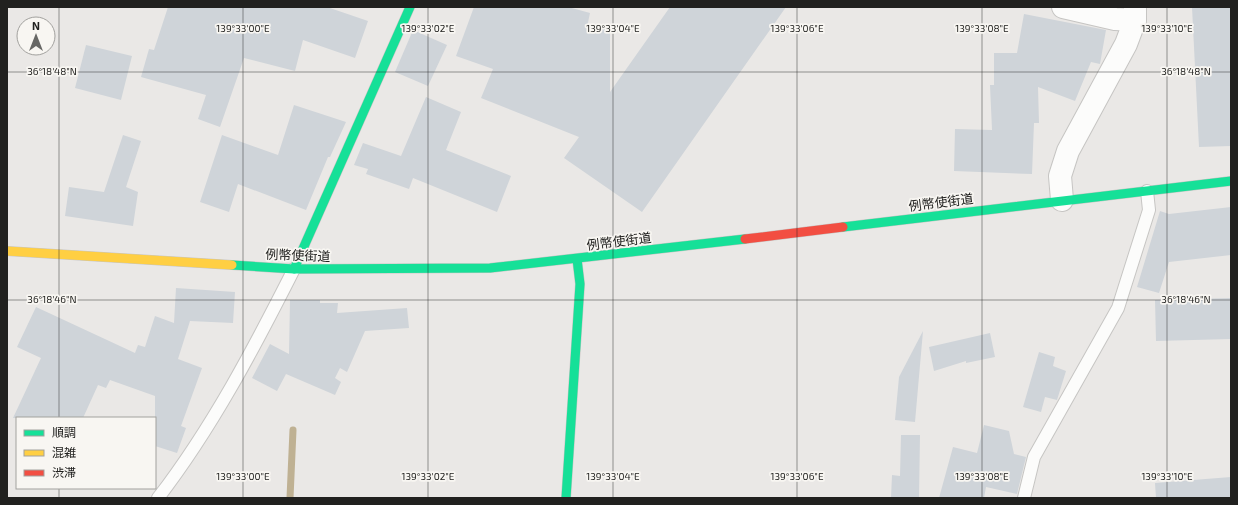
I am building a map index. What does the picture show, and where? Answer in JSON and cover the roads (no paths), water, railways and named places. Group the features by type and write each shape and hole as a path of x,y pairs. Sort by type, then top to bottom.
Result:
{"main road":[{"path":"294,269 410,7"},
{"name":"例幣使街道","path":"7,251 294,269 459,269 577,259 1231,181"},
{"path":"566,498 580,284 577,259"}],"street":[{"path":"1063,7 1115,19 1135,14"},
{"path":"1062,200 1060,176 1068,150 1126,44 1135,14"}],"lane":[{"path":"1024,498 1034,457 1118,308 1149,210 1147,191"},
{"path":"158,498 178,472 258,341 294,269"}],"waterway":[{"path":"290,498 293,430"}]}
